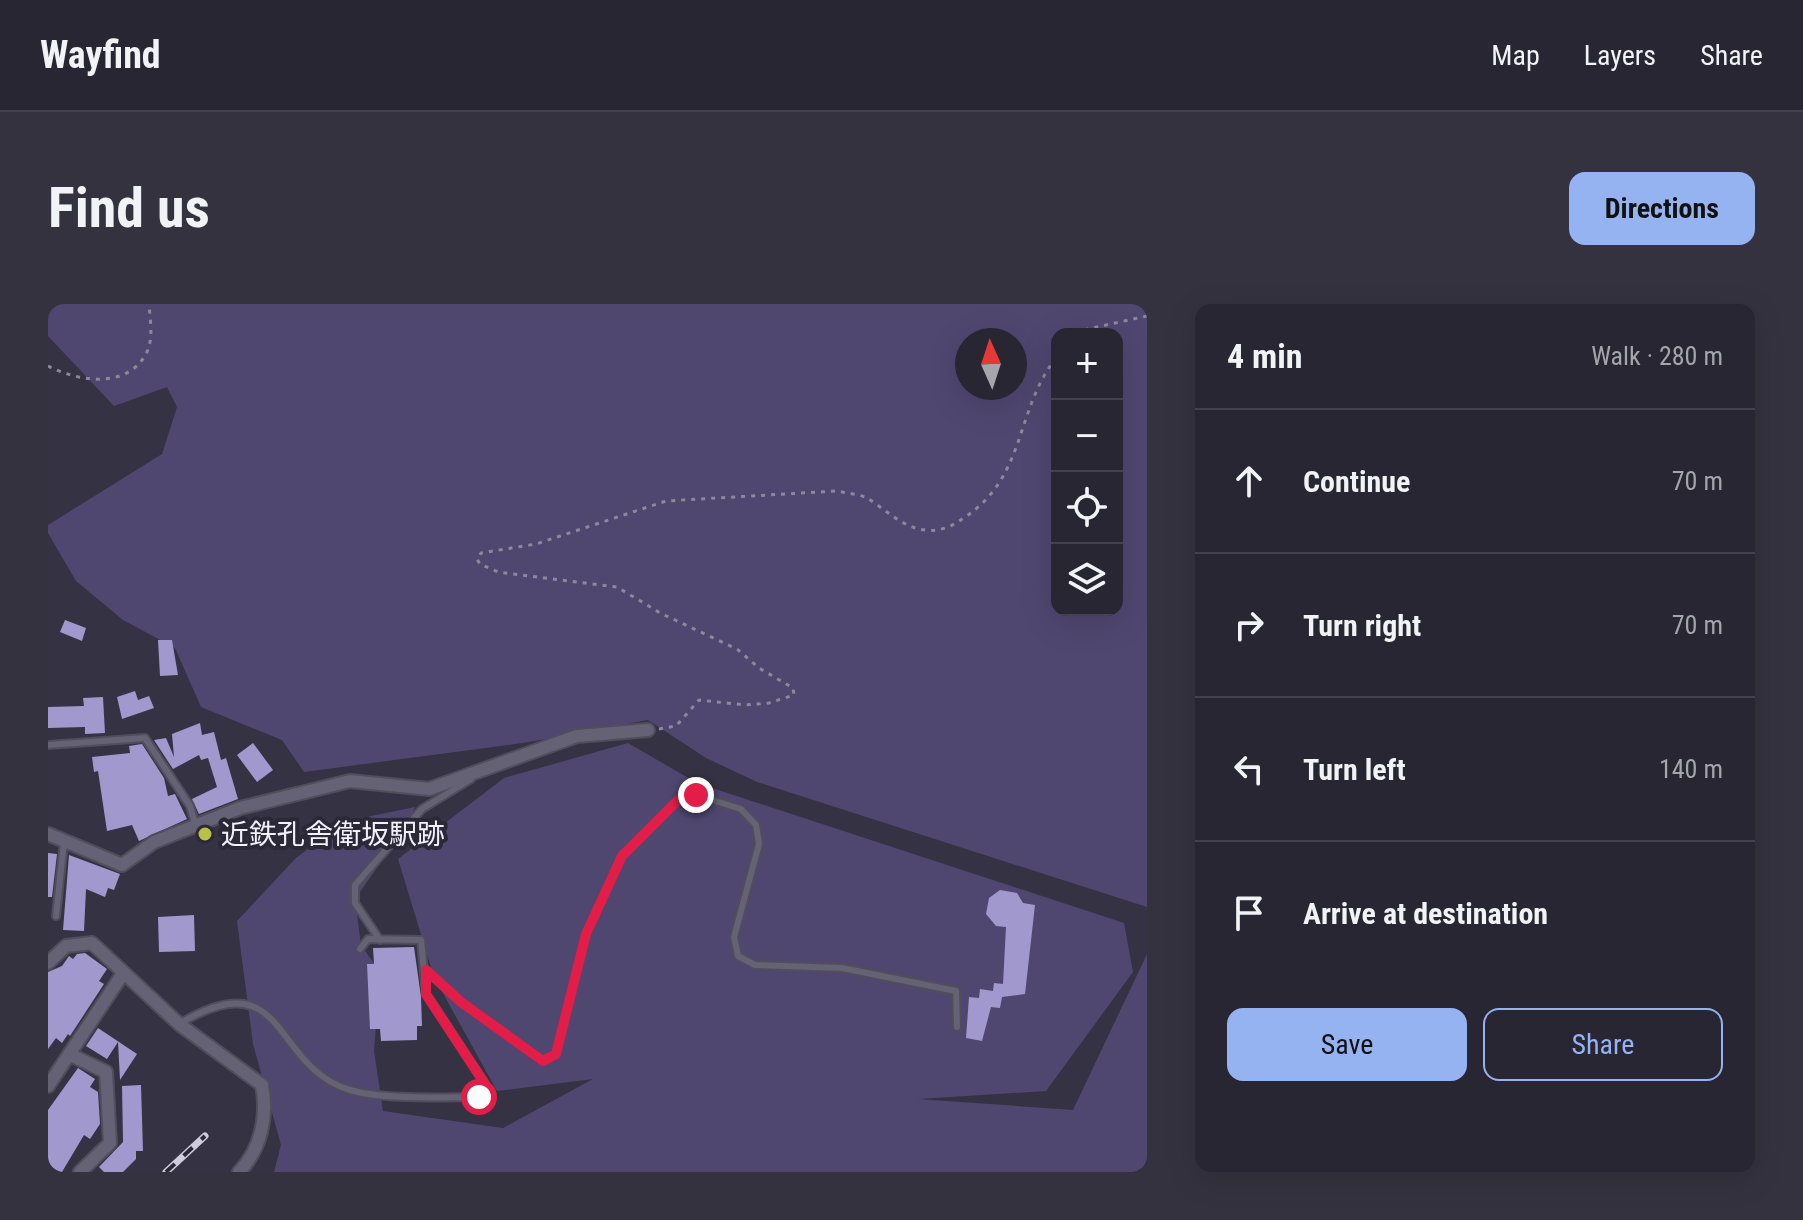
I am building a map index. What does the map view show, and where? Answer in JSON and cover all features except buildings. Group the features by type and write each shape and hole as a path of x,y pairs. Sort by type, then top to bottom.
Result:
{"street":[{"path":"48,834 122,865 154,842 195,823 333,784 370,781 429,789 577,736 648,730"},
{"path":"48,963 66,946 92,943 122,975 179,1024 262,1085 266,1106 255,1156 239,1172"},
{"path":"48,1086 122,975"},
{"path":"71,1055 106,1072 110,1143 80,1172"}],"lane":[{"path":"48,745 145,738 190,806 195,823"},
{"path":"380,940 355,903 355,885 422,809 505,763"},
{"path":"426,970 461,1002 543,1061 556,1054 586,934 622,856 678,800 696,795 741,809 756,825 759,844 734,937 738,956 755,965 842,968 956,991 957,1027"},
{"path":"56,916 64,842"},
{"path":"179,1024 210,1006 236,1002 257,1006 323,1077 350,1090 479,1097 485,1084 426,994 421,940 368,939 360,949"}],"path":[{"path":"48,366 81,379 115,377 134,367 145,355 151,337 149,304"},
{"path":"1092,328 1147,316"},
{"path":"648,730 676,726 699,700 769,703 794,695 793,688 759,668 737,649 662,614 626,591 498,572 480,564 477,559 481,553 536,544 666,501 837,491 863,496 914,528 943,529 983,506 997,489 1022,437 1035,397 1051,368"}],"shaded area":[{"path":"48,304 1147,304 1147,907 757,782 706,758 648,720 523,743 304,772 282,740 201,707 175,648 123,620 76,581 48,533 48,525 162,454 177,407 167,387 114,406 48,336"},
{"path":"628,743 697,783 1124,923 1133,972 1046,1091 918,1099 1073,1110 1147,954 1147,1172 274,1172 281,1145 253,1044 237,921 295,859 342,822 415,807 409,822 355,899 361,945 380,972 374,1051 383,1111 503,1128 593,1079 497,1091 434,977 398,859 504,778"}],"railway":[{"path":"166,1172 205,1136"}],"place":[{"name":"近鉄孔舎衛坂駅跡","path":"205,834"}],"route":[{"path":"479,1097 485,1084 426,994 426,970 461,1002 543,1061 556,1054 586,934 622,856 678,800 696,795"}]}
